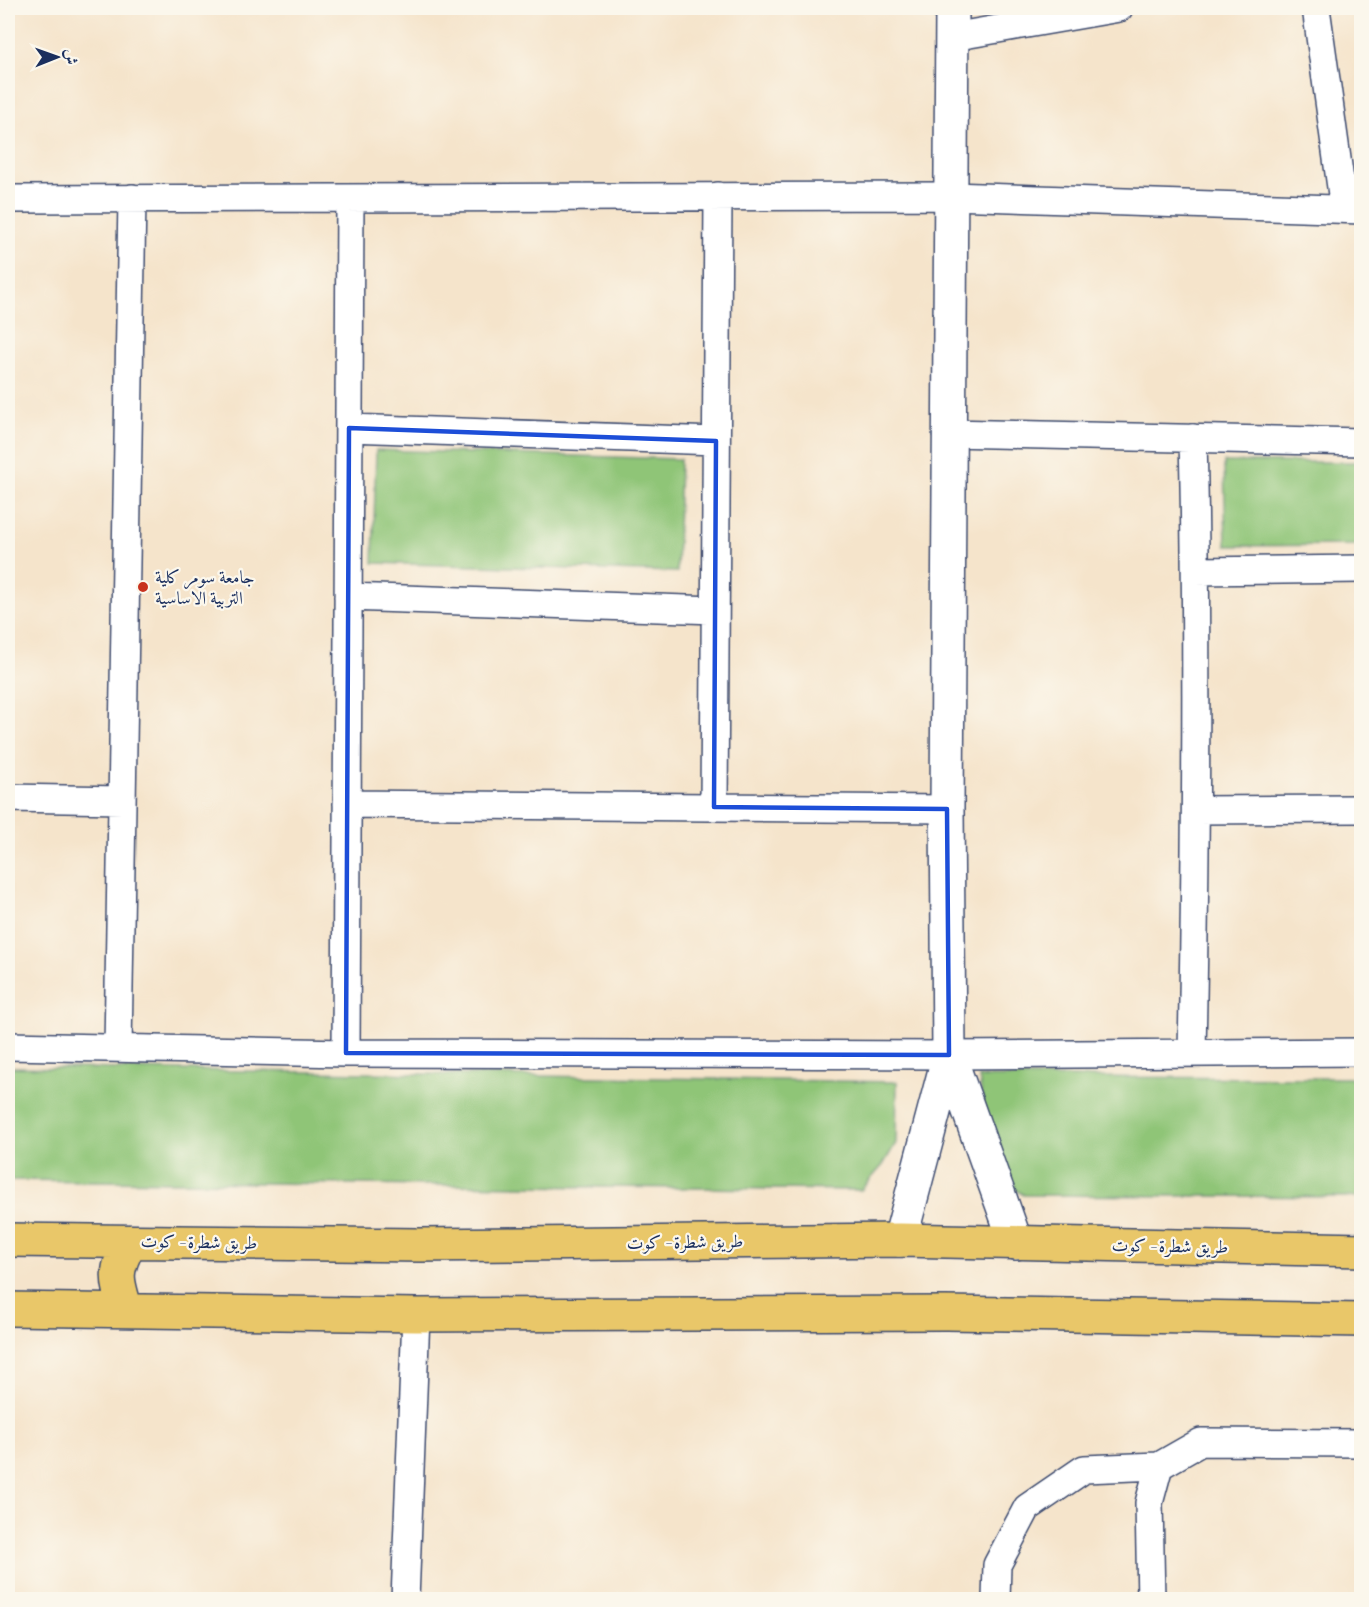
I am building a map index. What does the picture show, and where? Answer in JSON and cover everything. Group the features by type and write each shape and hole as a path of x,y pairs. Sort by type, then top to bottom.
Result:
{"highway":[{"name":"طريق شطرة - كوت","path":"8,1240 420,1245 900,1240 1362,1250"},
{"path":"126,1310 117,1278 119,1262 130,1242"},
{"path":"8,1309 416,1314 946,1313 1362,1320"}],"street":[{"path":"900,1240 948,1054 947,809 952,22 1119,8"},
{"path":"8,199 951,196 1353,210 1316,8"},
{"path":"714,807 718,196"},
{"path":"118,1048 132,198"},
{"path":"346,1053 350,198"},
{"path":"349,428 716,441"},
{"path":"949,434 1362,442"},
{"path":"1192,1053 1196,810 1196,571 1193,438"},
{"path":"1196,571 1362,569"},
{"path":"348,597 715,610"},
{"path":"8,798 122,800"},
{"path":"347,804 947,809"},
{"path":"1196,810 1362,809"},
{"path":"8,1046 346,1053 1362,1052"},
{"path":"948,1054 1016,1243"},
{"path":"405,1599 416,1314"},
{"path":"996,1599 997,1565 1027,1508 1084,1469 1159,1467 1201,1442 1362,1443"},
{"path":"1151,1599 1149,1503 1159,1467"}],"highlighted area":[{"path":"349,428 716,441 714,807 947,809 949,1055 346,1053"}],"green space":[{"path":"376,450 680,459 677,572 373,563"},
{"path":"1224,462 1361,462 1361,545 1226,546"},
{"path":"8,1067 897,1082 896,1143 883,1165 861,1190 8,1180"},
{"path":"979,1077 1361,1078 1361,1197 1024,1195 1002,1182 988,1143"}],"place":[{"name":"جامعة سومر كلية التربية الاساسية","path":"143,587"}]}
